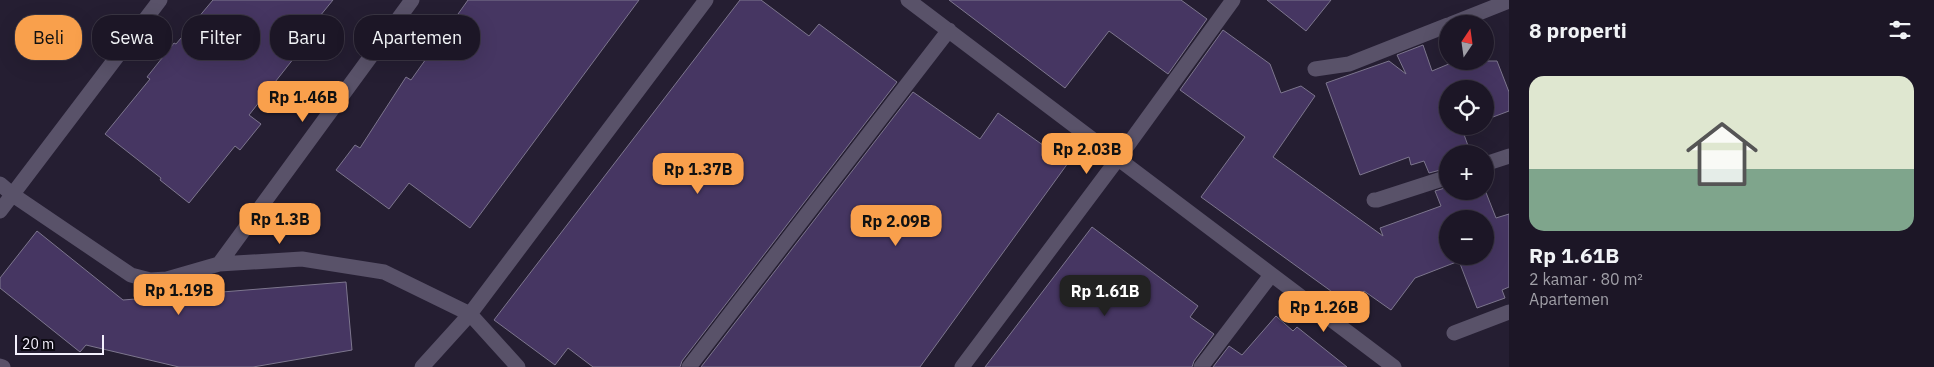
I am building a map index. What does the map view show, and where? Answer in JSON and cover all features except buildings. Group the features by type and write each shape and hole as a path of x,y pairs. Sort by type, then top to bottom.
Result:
{"street":[{"path":"0,212 160,0"},
{"path":"219,264 412,0"},
{"path":"422,367 470,314 706,0"},
{"path":"908,0 1117,160 1394,367"},
{"path":"962,367 1117,160 1233,0"},
{"path":"1474,15 1509,1"},
{"path":"1315,69 1348,64 1439,29"},
{"path":"689,367 949,30"},
{"path":"1494,161 1509,156"},
{"path":"1374,200 1439,180"},
{"path":"0,184 13,195 131,276 150,280 167,279 219,264 302,259 384,272 470,314 518,367"},
{"path":"1201,367 1271,274"},
{"path":"1454,333 1509,312"},
{"path":"0,366 4,367"}]}
